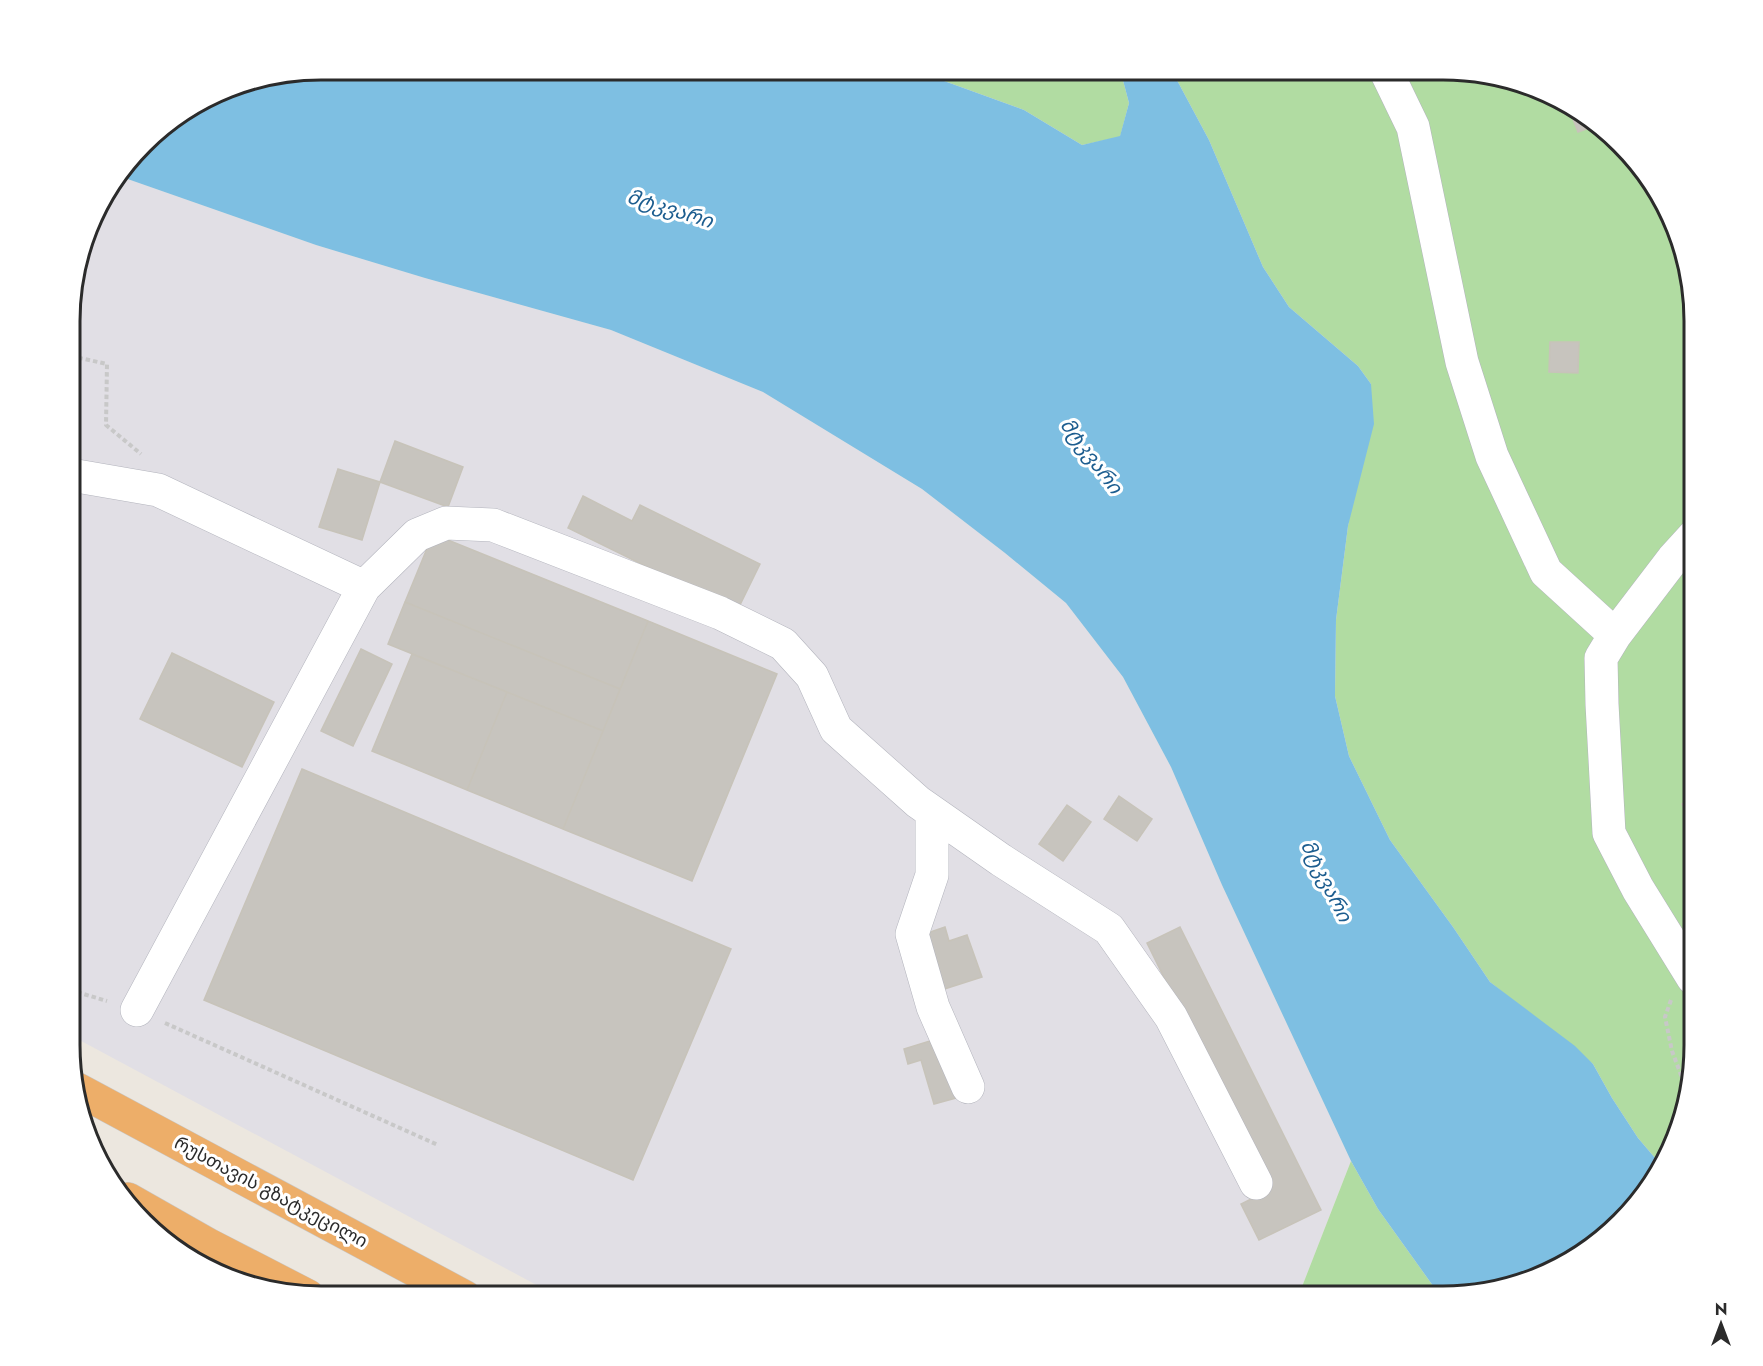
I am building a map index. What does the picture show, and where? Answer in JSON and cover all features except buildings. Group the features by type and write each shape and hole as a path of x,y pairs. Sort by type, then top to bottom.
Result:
{"highway":[{"name":"რუსთავის გზატკეცილი","path":"84,1093 444,1286"},
{"path":"143,1208 283,1283"}],"street":[{"path":"1390,80 1413,128 1462,362 1492,456 1546,572 1615,635"},
{"path":"80,477 158,490 364,587"},
{"path":"137,1010 364,587 417,535 446,523 493,525 720,613 783,644 812,676 836,729 918,802 1001,861 1109,929 1171,1017 1256,1182"},
{"path":"1684,547 1615,635 1601,658 1609,833 1638,889 1684,963"},
{"path":"932,812 932,875 912,934 933,1007 968,1088"}],"path":[{"path":"80,358 107,364 106,425 142,456 159,478 158,490"},
{"path":"1681,1076 1672,1051 1665,1017 1684,981"},
{"path":"80,993 137,1010 438,1145"}],"shaded area":[{"path":"126,178 316,245 611,330 763,392 922,489 1005,553 1066,603 1123,677 1171,767 1222,885 1351,1161 1302,1286 538,1286 80,1040 80,305 84,274 92,243 104,214"}],"green space":[{"path":"941,80 1123,80 1129,103 1120,137 1082,145 1024,110"},
{"path":"1177,80 1458,80 1489,84 1520,92 1549,104 1589,129 1613,150 1634,174 1659,214 1671,243 1679,274 1684,321 1684,1045 1675,1108 1655,1158 1638,1138 1593,1064 1490,982 1390,840 1349,756 1335,696 1336,620 1348,526 1371,384 1358,366 1289,307 1263,267 1209,140"},
{"path":"1351,1161 1378,1209 1433,1286 1302,1286"}],"water":[{"name":"მტკვარი","path":"305,80 941,80 1024,110 1082,145 1120,136 1129,103 1123,80 1177,80 1209,140 1263,267 1289,307 1358,366 1371,384 1374,424 1348,526 1336,620 1335,696 1349,756 1390,840 1490,982 1575,1046 1593,1064 1638,1138 1655,1158 1634,1192 1613,1216 1589,1237 1549,1262 1520,1274 1489,1282 1433,1286 1378,1209 1351,1161 1222,885 1171,767 1123,677 1066,603 922,489 763,392 611,330 316,245 126,178 162,139 187,120 214,104 258,88"}]}
